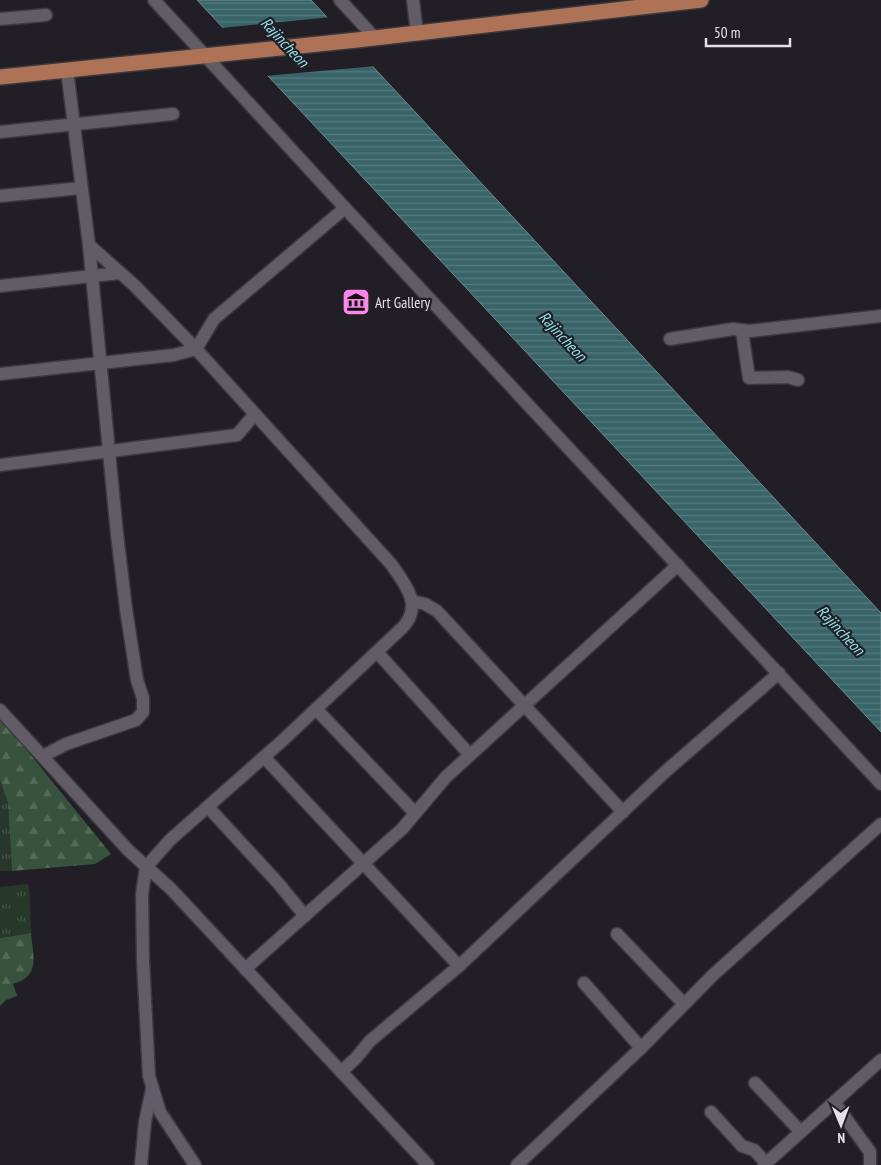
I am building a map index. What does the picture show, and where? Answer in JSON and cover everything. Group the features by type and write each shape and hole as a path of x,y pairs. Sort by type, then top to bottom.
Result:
{"main road":[{"path":"0,77 205,57 701,0"}],"street":[{"path":"154,0 881,784"},
{"path":"340,0 375,38"},
{"path":"413,0 417,33"},
{"path":"0,20 46,15"},
{"path":"42,756 66,744 136,720 143,712 143,698 137,680 126,609 82,188 67,70"},
{"path":"0,132 173,114"},
{"path":"0,196 82,188"},
{"path":"0,374 174,355 196,349 214,319 345,208"},
{"path":"88,245 134,285 255,414 391,564 408,589 412,602 408,622 264,757 170,840 146,867 142,894 143,960 149,1076 160,1112 195,1165"},
{"path":"0,286 120,273"},
{"path":"670,339 726,330 742,331 881,316"},
{"path":"742,331 749,378 788,376 798,380"},
{"path":"0,465 237,435 255,414"},
{"path":"245,969 402,828 446,777 678,565"},
{"path":"412,602 425,604 436,611 623,812"},
{"path":"377,652 470,756"},
{"path":"342,1072 370,1041 459,966 666,771 778,673"},
{"path":"316,709 415,814"},
{"path":"0,710 128,850 171,889 428,1165"},
{"path":"264,757 459,966"},
{"path":"208,807 278,883 305,916"},
{"path":"517,1165 641,1048 713,975 881,824"},
{"path":"617,934 684,1004"},
{"path":"584,983 641,1048"},
{"path":"711,1112 742,1146 754,1150 765,1164 881,1060"},
{"path":"755,1083 801,1132"},
{"path":"141,1165 145,1122 152,1089"},
{"path":"834,1102 870,1152 870,1165"}],"green space":[{"path":"0,717 111,854 95,864 12,871 8,803 0,780"},
{"path":"0,780 8,803 12,871 0,871"},
{"path":"28,884 31,933 0,938 0,887"},
{"path":"31,933 34,957 32,970 28,976 13,984 17,996 6,1000 0,1006 0,938"}],"water":[{"name":"Rajincheon","path":"197,0 311,0 881,613 881,732"}],"pier":[{"path":"331,17 376,66 265,76 220,28"}],"place":[{"name":"Art Gallery","path":"356,302"}]}
